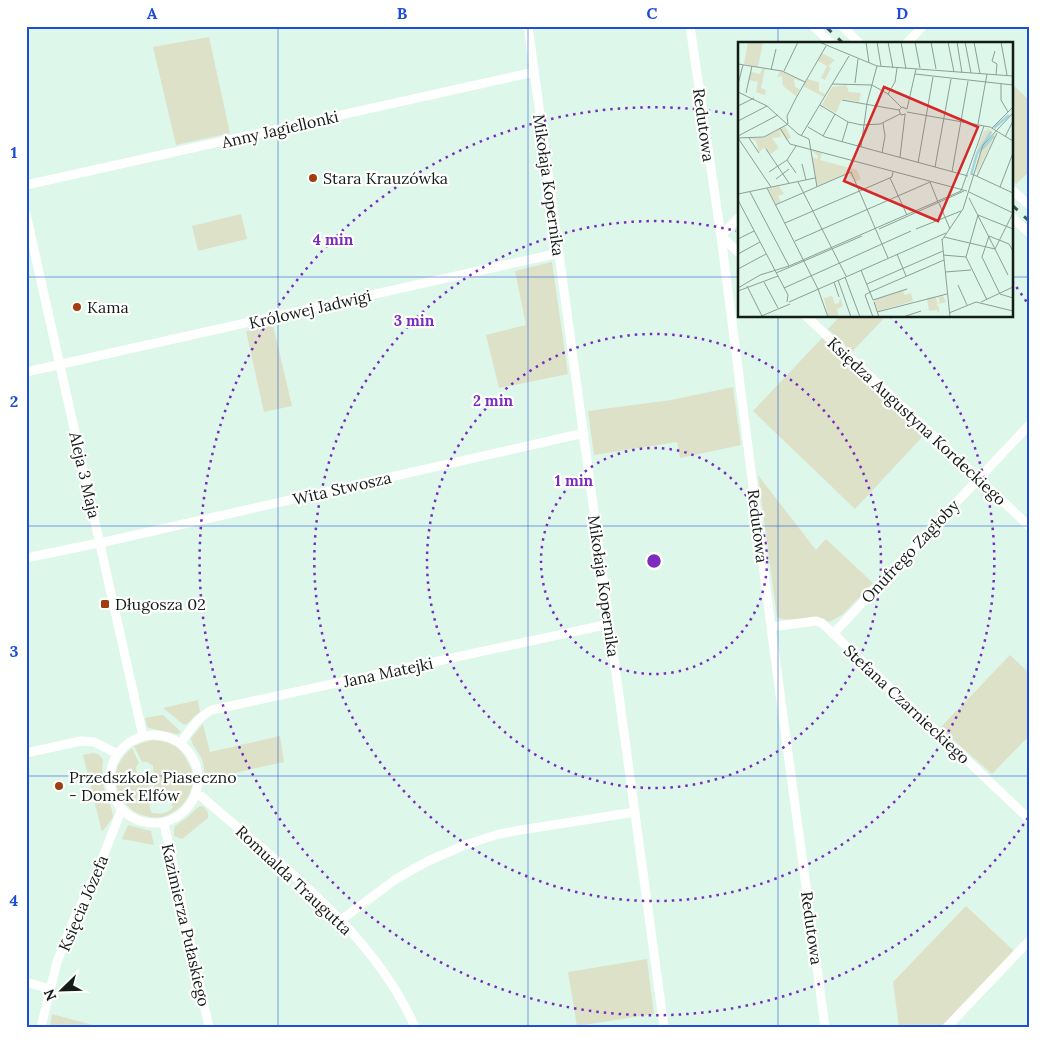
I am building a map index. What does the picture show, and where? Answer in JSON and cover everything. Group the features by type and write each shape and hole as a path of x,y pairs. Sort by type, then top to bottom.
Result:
{"street":[{"name":"Mikołaja Kopernika","path":"528,26 664,1027"},
{"name":"Redutowa","path":"690,26 721,236 825,1027"},
{"path":"813,26 830,42"},
{"path":"842,26 858,42"},
{"path":"908,42 922,26"},
{"name":"Anny Jagiellonki","path":"26,185 534,72"},
{"path":"1012,189 1029,205"},
{"name":"Aleja 3 Maja","path":"26,214 144,736"},
{"path":"1012,217 1029,233"},
{"path":"738,218 721,236 738,252"},
{"name":"Królowej Jadwigi","path":"26,372 559,254"},
{"name":"Księdza Augustyna Kordeckiego","path":"808,318 1029,526"},
{"name":"Onufrego Zagłoby","path":"833,634 1029,425"},
{"name":"Wita Stwosza","path":"26,558 100,543 584,433"},
{"name":"Stefana Czarnieckiego","path":"771,627 816,621 822,623 1029,819"},
{"name":"Jana Matejki","path":"181,742 201,717 212,710 609,624"},
{"path":"158,735 181,742 191,754 197,767 198,781 196,794 190,805 179,816 164,823 149,823 128,814 122,809 111,788 110,778 113,764 118,754 131,742 144,736 158,735"},
{"path":"26,753 81,741 94,742 118,754"},
{"name":"Romualda Traugutta","path":"196,794 202,797 300,881 341,920 391,983 415,1027"},
{"name":"Księcia Józefa","path":"41,1027 57,962 75,917 99,867 122,809"},
{"path":"341,920 396,879 428,861 464,845 499,834 635,812"},
{"name":"Kazimierza Pułaskiego","path":"164,823 209,1027"},
{"path":"947,1027 1029,941"},
{"path":"26,982 50,989"}],"green space":[{"path":"209,37 230,133 176,145 153,47"},
{"path":"1012,84 1029,100 1029,172 1016,184 1012,180"},
{"path":"241,214 247,239 198,251 192,226"},
{"path":"552,262 568,374 499,388 486,335 526,325 515,271"},
{"path":"838,318 884,318 852,352 828,329"},
{"path":"273,325 292,406 264,412 246,331"},
{"path":"822,338 925,434 855,509 753,411"},
{"path":"733,387 741,445 680,458 677,442 594,455 588,411 671,400"},
{"path":"758,475 816,550 826,539 873,583 842,615 829,622 819,618 782,619 777,617"},
{"path":"1010,655 1029,673 1029,736 992,774 940,728"},
{"path":"198,700 200,712 184,725 163,708"},
{"path":"163,715 181,732 176,734 147,726 145,718"},
{"path":"203,724 210,752 280,736 284,762 216,777 216,782 210,782 206,780 201,757 191,738"},
{"path":"153,740 170,744 179,749 190,766 193,778 191,791 184,803 174,812 159,818 142,815 126,805 116,782 118,766 132,748 139,763 136,767 137,774 142,778 147,778 155,796 150,804 152,813 166,812 173,807 166,798 158,794 149,777 153,773 153,766 147,762 142,762 134,746"},
{"path":"98,754 103,759 103,785 113,817 102,832 83,755"},
{"path":"201,806 208,813 208,818 182,839 174,836 175,826"},
{"path":"128,825 151,831 154,845 122,839"},
{"path":"966,906 1015,952 943,1027 899,1027 893,982"},
{"path":"647,959 654,1014 577,1026 568,972"},
{"path":"52,1014 100,1027 50,1027"}],"railway":[{"path":"825,26 842,42"},
{"path":"1012,205 1029,221"}],"place":[{"name":"Stara Krauzówka","path":"313,178"},
{"name":"Kama","path":"77,307"},
{"name":"Długosza 02","path":"105,604"},
{"name":"Przedszkole Piaseczno - Domek Elfów","path":"59,786"}]}
